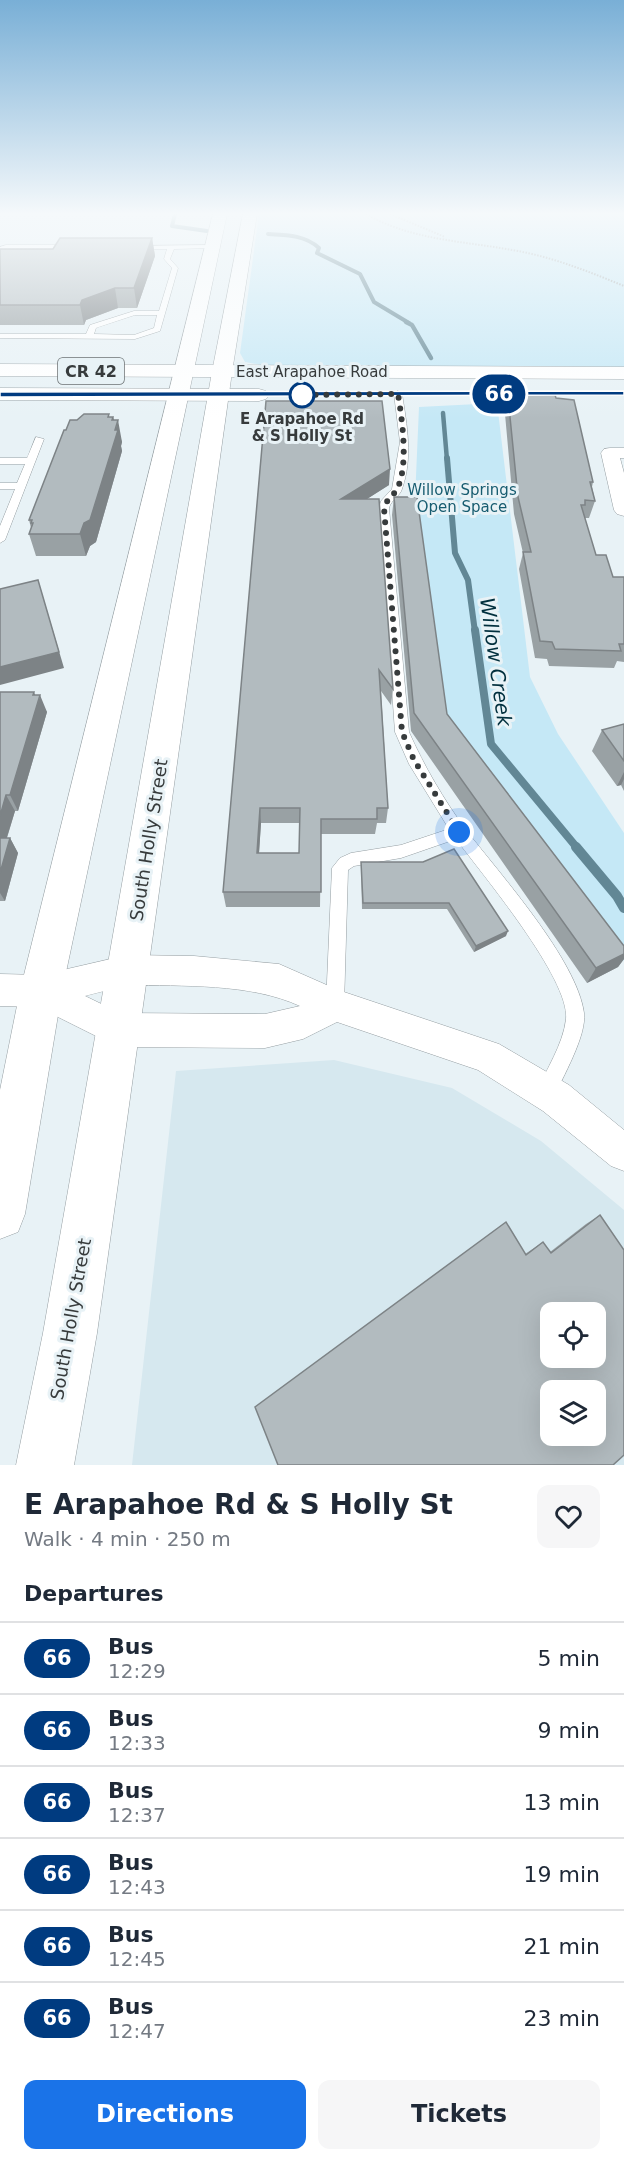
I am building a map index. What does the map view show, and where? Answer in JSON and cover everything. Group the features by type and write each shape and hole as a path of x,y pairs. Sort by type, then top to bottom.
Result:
{"main road":[{"path":"0,1214 20,991 181,383 205,282"},
{"name":"South Holly Street","path":"45,1465 70,1333 238,282"},
{"name":"East Arapahoe Road","path":"0,370 181,383 219,395 274,395"},
{"name":"East Arapahoe Road","path":"0,394 181,383 222,372 624,373"},
{"name":"East Arapahoe Road","path":"375,394 421,394"}],"street":[{"path":"624,453 610,453 624,510"},
{"path":"20,991 128,970 194,971 279,980 334,1005 487,1056 546,1092 624,1153"},
{"path":"20,991 118,1030 265,1031 303,1022 334,1005"}],"lane":[{"path":"0,336 135,337 148,334 157,329 171,282"},
{"path":"89,336 93,327 134,313 162,313"},
{"path":"398,394 405,442 396,490 385,503 384,508 402,732 414,760 459,832 534,933 559,971 571,998 576,1015 570,1036 546,1092"},
{"path":"0,540 3,522 21,486 39,439"},
{"path":"0,461 31,461"},
{"path":"0,486 21,486"},
{"path":"334,1005 340,868 351,860 392,856 459,832"}],"shaded area":[{"path":"334,1060 452,1088 541,1141 624,1210 624,1465 132,1465 176,1071"}],"green space":[{"path":"250,282 624,282 624,368 262,365 245,362 240,353"},
{"name":"Willow Springs Open Space","path":"497,403 530,677 558,734 624,833 624,961 449,727 415,499 419,407"}],"building":[{"path":"0,282 136,282 134,288 115,288 82,300 80,305 0,305"},
{"path":"519,394 555,395 556,398 574,400 593,482 590,482 595,501 585,500 585,505 581,505 596,555 606,555 613,577 624,577 624,644 619,644 621,651 555,649 552,642 540,641 523,552 531,552 518,497 508,397 518,398"},
{"path":"266,401 382,401 390,469 341,499 379,499 393,689 379,670 388,808 377,808 377,819 321,819 321,892 223,892","holes":["260,808 300,808 299,853 257,853"]},
{"path":"84,414 109,414 108,417 113,417 112,420 118,420 115,430 118,430 90,520 84,523 80,534 29,534 33,523 29,520 64,430 70,420 77,420"},
{"path":"394,497 417,497 447,714 624,946 624,954 596,968 414,713"},
{"path":"38,580 59,652 0,667 0,589"},
{"path":"0,692 34,692 33,695 40,695 10,795 6,795 0,816"},
{"path":"624,724 624,761 602,730"},
{"path":"0,838 10,838 0,873"},
{"path":"454,849 508,931 476,946 449,903 363,903 361,862 423,862"},
{"path":"600,1215 624,1250 624,1455 613,1465 278,1465 255,1407 506,1222 526,1255 543,1242 551,1253"}],"waterway":[{"name":"Willow Creek","path":"364,282 374,302 409,323"},
{"name":"Willow Creek","path":"406,322 412,325 431,358"},
{"name":"Willow Creek","path":"443,413 447,460"},
{"name":"Willow Creek","path":"447,458 455,553 468,580 475,632"},
{"name":"Willow Creek","path":"475,630 491,744 578,849"},
{"name":"Willow Creek","path":"576,847 617,896 624,908"}],"bus line":[{"name":"66","path":"0,394 624,393"}],"place":[{"name":"E Arapahoe Rd & S Holly St","path":"302,395"}],"route":[{"path":"302,395 298,395 398,394 405,442 399,481 384,508 402,732 414,760 459,832"}]}
